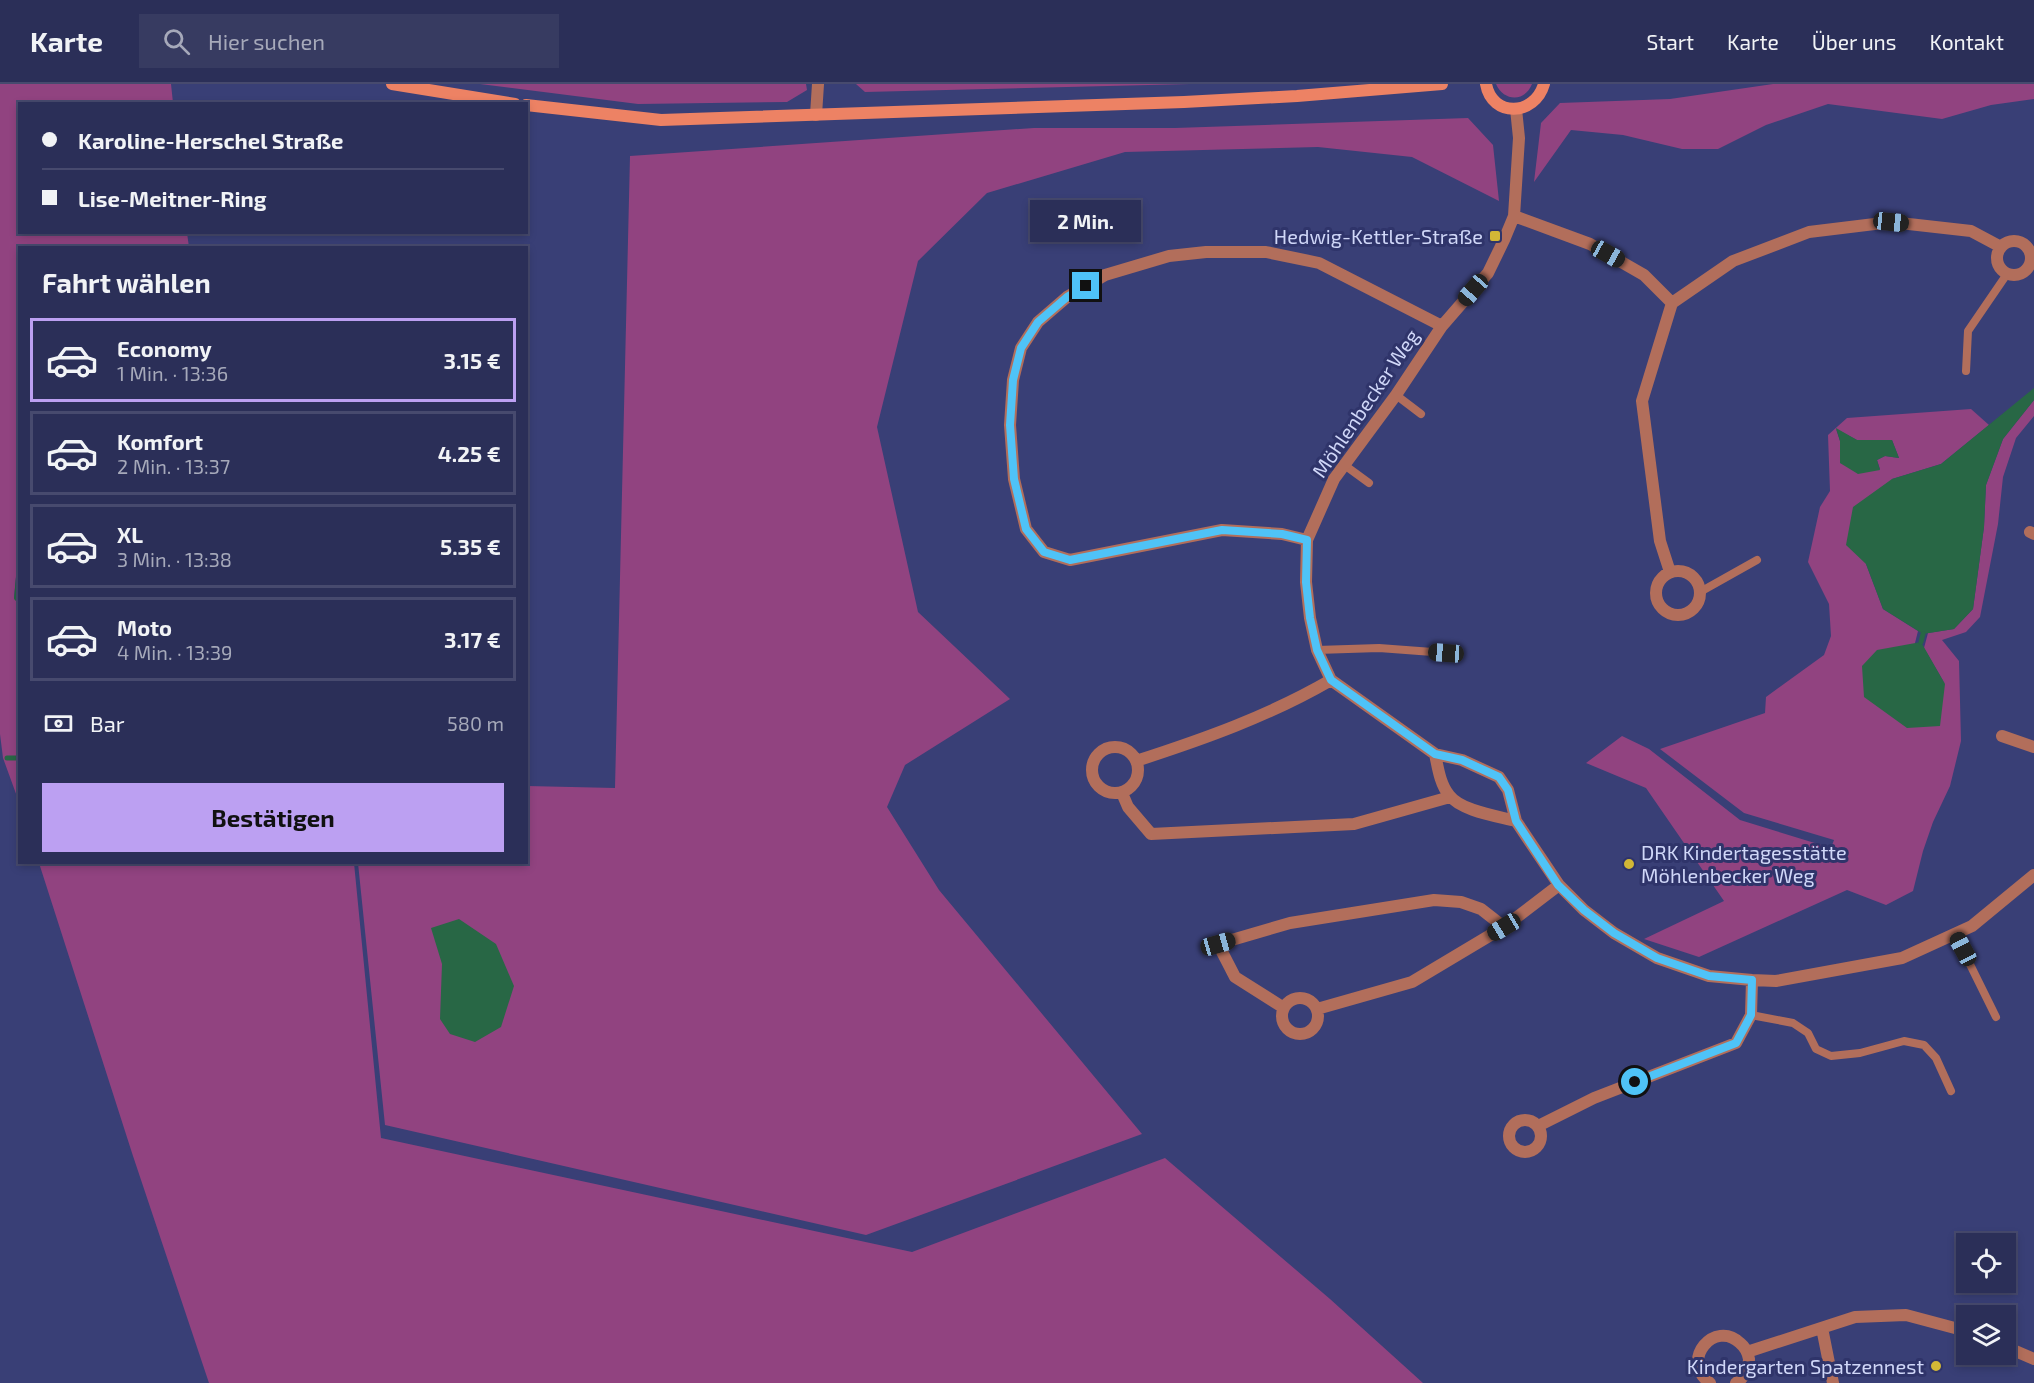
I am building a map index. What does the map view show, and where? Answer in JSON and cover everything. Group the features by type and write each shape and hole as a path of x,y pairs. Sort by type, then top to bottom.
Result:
{"main road":[{"path":"393,84 503,102"},
{"path":"528,105 662,120 1184,102 1297,96 1442,84"},
{"path":"1486,84 1491,97 1498,104 1516,109 1531,104 1544,84"}],"street":[{"path":"816,115 818,84"},
{"name":"Möhlenbecker Weg","path":"1516,109 1519,138 1514,216 1488,273 1442,326 1396,395 1343,464 1307,540 1306,582 1310,618 1317,650 1331,680 1435,754 1462,760 1499,777 1508,790 1516,821 1558,885 1584,910 1614,933 1657,958 1709,976 1776,981 1902,958 1972,926 2034,875"},
{"path":"1514,216 1590,244 1644,275 1672,303"},
{"path":"1670,572 1660,541 1642,401 1672,303 1733,261 1809,232 1891,222 1971,231 2001,247"},
{"path":"2010,241 2021,242 2030,249 2032,255 2030,267 2025,272 2007,274 1997,262 2001,247 2010,241"},
{"path":"1307,540 1282,534 1222,530 1070,560 1044,552 1026,529 1014,479 1010,425 1013,380 1021,348 1038,322 1067,297 1105,274 1169,256 1206,252 1266,252 1319,264 1442,326"},
{"path":"1670,572 1684,572 1690,575 1700,592 1696,605 1685,614 1670,614 1664,610 1656,597 1659,582 1670,572"},
{"path":"1136,761 1261,717 1331,680"},
{"path":"2002,736 2034,747"},
{"path":"1114,747 1128,751 1136,761 1137,777 1122,793 1114,794 1099,788 1092,774 1094,759 1106,749 1114,747"},
{"path":"1435,754 1441,779 1450,796 1463,805 1482,813 1516,821"},
{"path":"1122,793 1128,807 1151,834 1354,825 1450,796"},
{"path":"1317,1009 1412,982 1504,927 1558,885"},
{"path":"1284,1008 1235,977 1218,944 1290,923 1434,900 1461,902 1481,909 1504,927"},
{"path":"1538,1126 1594,1098 1736,1043 1751,1015 1752,980"},
{"path":"1298,998 1309,1000 1317,1009 1318,1021 1315,1027 1305,1034 1298,1035 1287,1030 1283,1024 1281,1019 1284,1008 1287,1003 1298,998"},
{"path":"1747,1352 1855,1317 1906,1315 1956,1328"},
{"path":"1822,1328 1833,1383"},
{"path":"1710,1383 1702,1376 1698,1368 1700,1351 1704,1344 1719,1336 1736,1339 1747,1352 1748,1368 1745,1375 1736,1383"},
{"path":"2016,1351 2034,1359"}],"lane":[{"path":"1966,371 1968,331 2007,274"},
{"path":"1396,395 1420,414"},
{"path":"1343,464 1369,483"},
{"path":"1700,592 1757,560"},
{"path":"1317,650 1379,648 1446,653"},
{"path":"1955,934 1996,1017"},
{"path":"1751,1015 1793,1023 1808,1033 1816,1049 1831,1056 1860,1053 1904,1041 1924,1045 1936,1058 1951,1091"}],"shaded area":[{"path":"0,84 171,84 173,102 18,102 18,234 187,234 189,246 18,246 18,566 14,598 18,602 18,799 3,758 0,734"},
{"path":"480,84 806,84 807,90 787,102 638,104"},
{"path":"856,84 1190,84 865,92"},
{"path":"1496,84 1532,84 1525,94 1514,98 1504,94"},
{"path":"1773,84 2034,84 2034,99 1991,105 1942,119 1828,104 1766,125 1718,149 1682,149 1623,135 1571,130 1534,182 1541,123 1560,103 1670,99"},
{"path":"1468,118 1493,145 1499,201 1412,157 1318,147 1125,152 987,193 918,261 877,427 918,612 1010,699 905,765 887,807 939,890 1142,1134 866,1235 385,1125 358,864 528,864 528,786 615,788 630,156 1034,128 1175,128"},
{"path":"2034,388 2034,400 2003,439 1986,485 1984,527 1973,609 1954,629 1923,634 1883,609 1866,564 1846,545 1853,507 1892,479 1941,464"},
{"path":"2034,400 2034,416 2016,438 2003,477 1998,524 1980,617 1966,632 1942,640 1959,661 1961,741 1950,786 1933,822 1913,891 1886,905 1847,890 1699,957 1644,939 1724,901 1646,788 1586,763 1622,736 1649,749 1740,820 1831,848 1834,840 1744,813 1660,749 1765,713 1766,697 1824,655 1831,636 1829,604 1808,562 1820,507 1830,491 1828,435 1847,418 1971,409 1989,425 1941,464 1892,479 1866,564 1883,609 1918,631 1915,643 1945,684 1924,648 1928,633 1954,629 1973,609 1984,527 1986,485 2003,439","holes":["1836,429 1857,440 1892,440 1899,458 1885,456 1877,460 1880,469 1840,463 1840,441"]},
{"path":"1836,428 1857,440 1892,440 1899,458 1885,456 1877,460 1880,470 1858,474 1840,463 1840,441"},
{"path":"18,566 18,603 14,599"},
{"path":"1921,642 1945,684 1940,726 1907,728 1864,697 1862,666 1877,650"},
{"path":"39,864 354,864 381,1138 912,1252 1165,1158 1330,1299 1423,1383 209,1383"},
{"path":"459,919 496,944 514,986 501,1027 475,1042 450,1034 440,1019 442,964 431,928"}],"waterway":[{"path":"1921,642 1923,634"},
{"path":"7,758 18,758"}],"place":[{"name":"Hedwig-Kettler-Straße","path":"1495,236"},
{"name":"DRK Kindertagesstätte Möhlenbecker Weg","path":"1629,864"},
{"name":"Kindergarten Spatzennest","path":"1936,1366"}],"route":[{"path":"1086,286 1067,297 1038,322 1021,348 1013,380 1010,425 1014,479 1026,529 1044,552 1070,560 1222,530 1282,534 1307,540 1306,582 1310,618 1317,650 1331,680 1435,754 1462,760 1499,777 1508,790 1516,821 1558,885 1584,910 1614,933 1657,958 1709,976 1752,980 1751,1015 1736,1043 1635,1082"}]}
